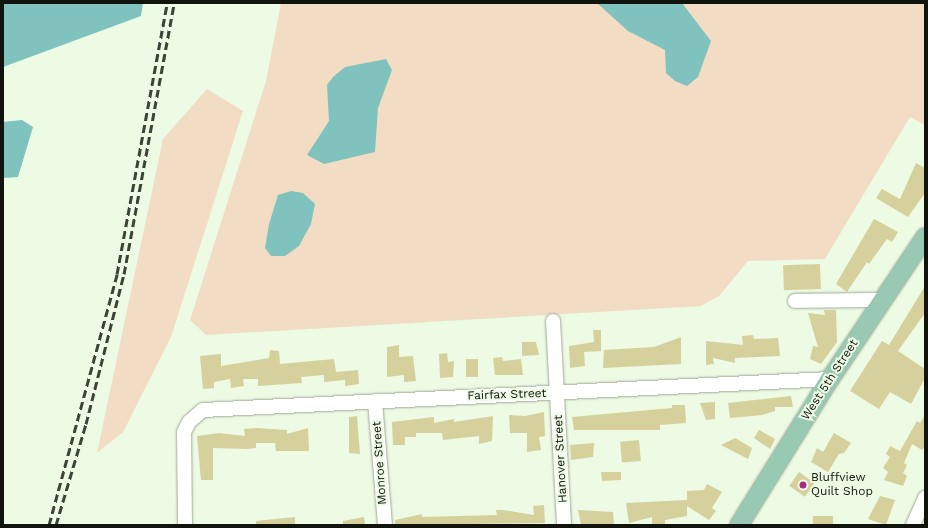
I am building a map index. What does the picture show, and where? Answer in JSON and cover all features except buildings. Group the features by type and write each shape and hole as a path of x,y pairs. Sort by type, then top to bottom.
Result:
{"main road":[{"name":"West 5th Street","path":"739,525 830,379 925,237"}],"street":[{"path":"795,301 882,300"},
{"name":"Hanover Street","path":"553,320 564,525"},
{"name":"Fairfax Street","path":"185,525 182,443 189,422 203,410 830,379"},
{"name":"Monroe Street","path":"375,401 385,525"},
{"path":"913,525 925,498"}],"shaded area":[{"path":"281,3 925,3 925,125 910,117 825,259 748,261 719,296 701,306 206,335 190,320 266,81"},
{"path":"207,89 243,111 171,337 123,432 97,453 163,139"}],"water":[{"path":"3,3 143,3 141,16 3,67"},
{"path":"597,3 682,3 711,41 698,77 687,86 675,81 666,73 665,50 628,31"},
{"path":"386,59 392,70 378,108 375,152 324,164 307,155 329,121 327,85 333,77 345,67"},
{"path":"22,120 33,127 18,177 3,178 3,122"},
{"path":"291,191 303,193 315,204 311,224 299,246 285,256 271,256 265,248 269,224 278,195"}],"railway":[{"path":"49,525 117,274 167,3"},
{"path":"56,525 86,424 124,274 174,3"}],"place":[{"name":"Bluffview Quilt Shop","path":"803,485"}]}
